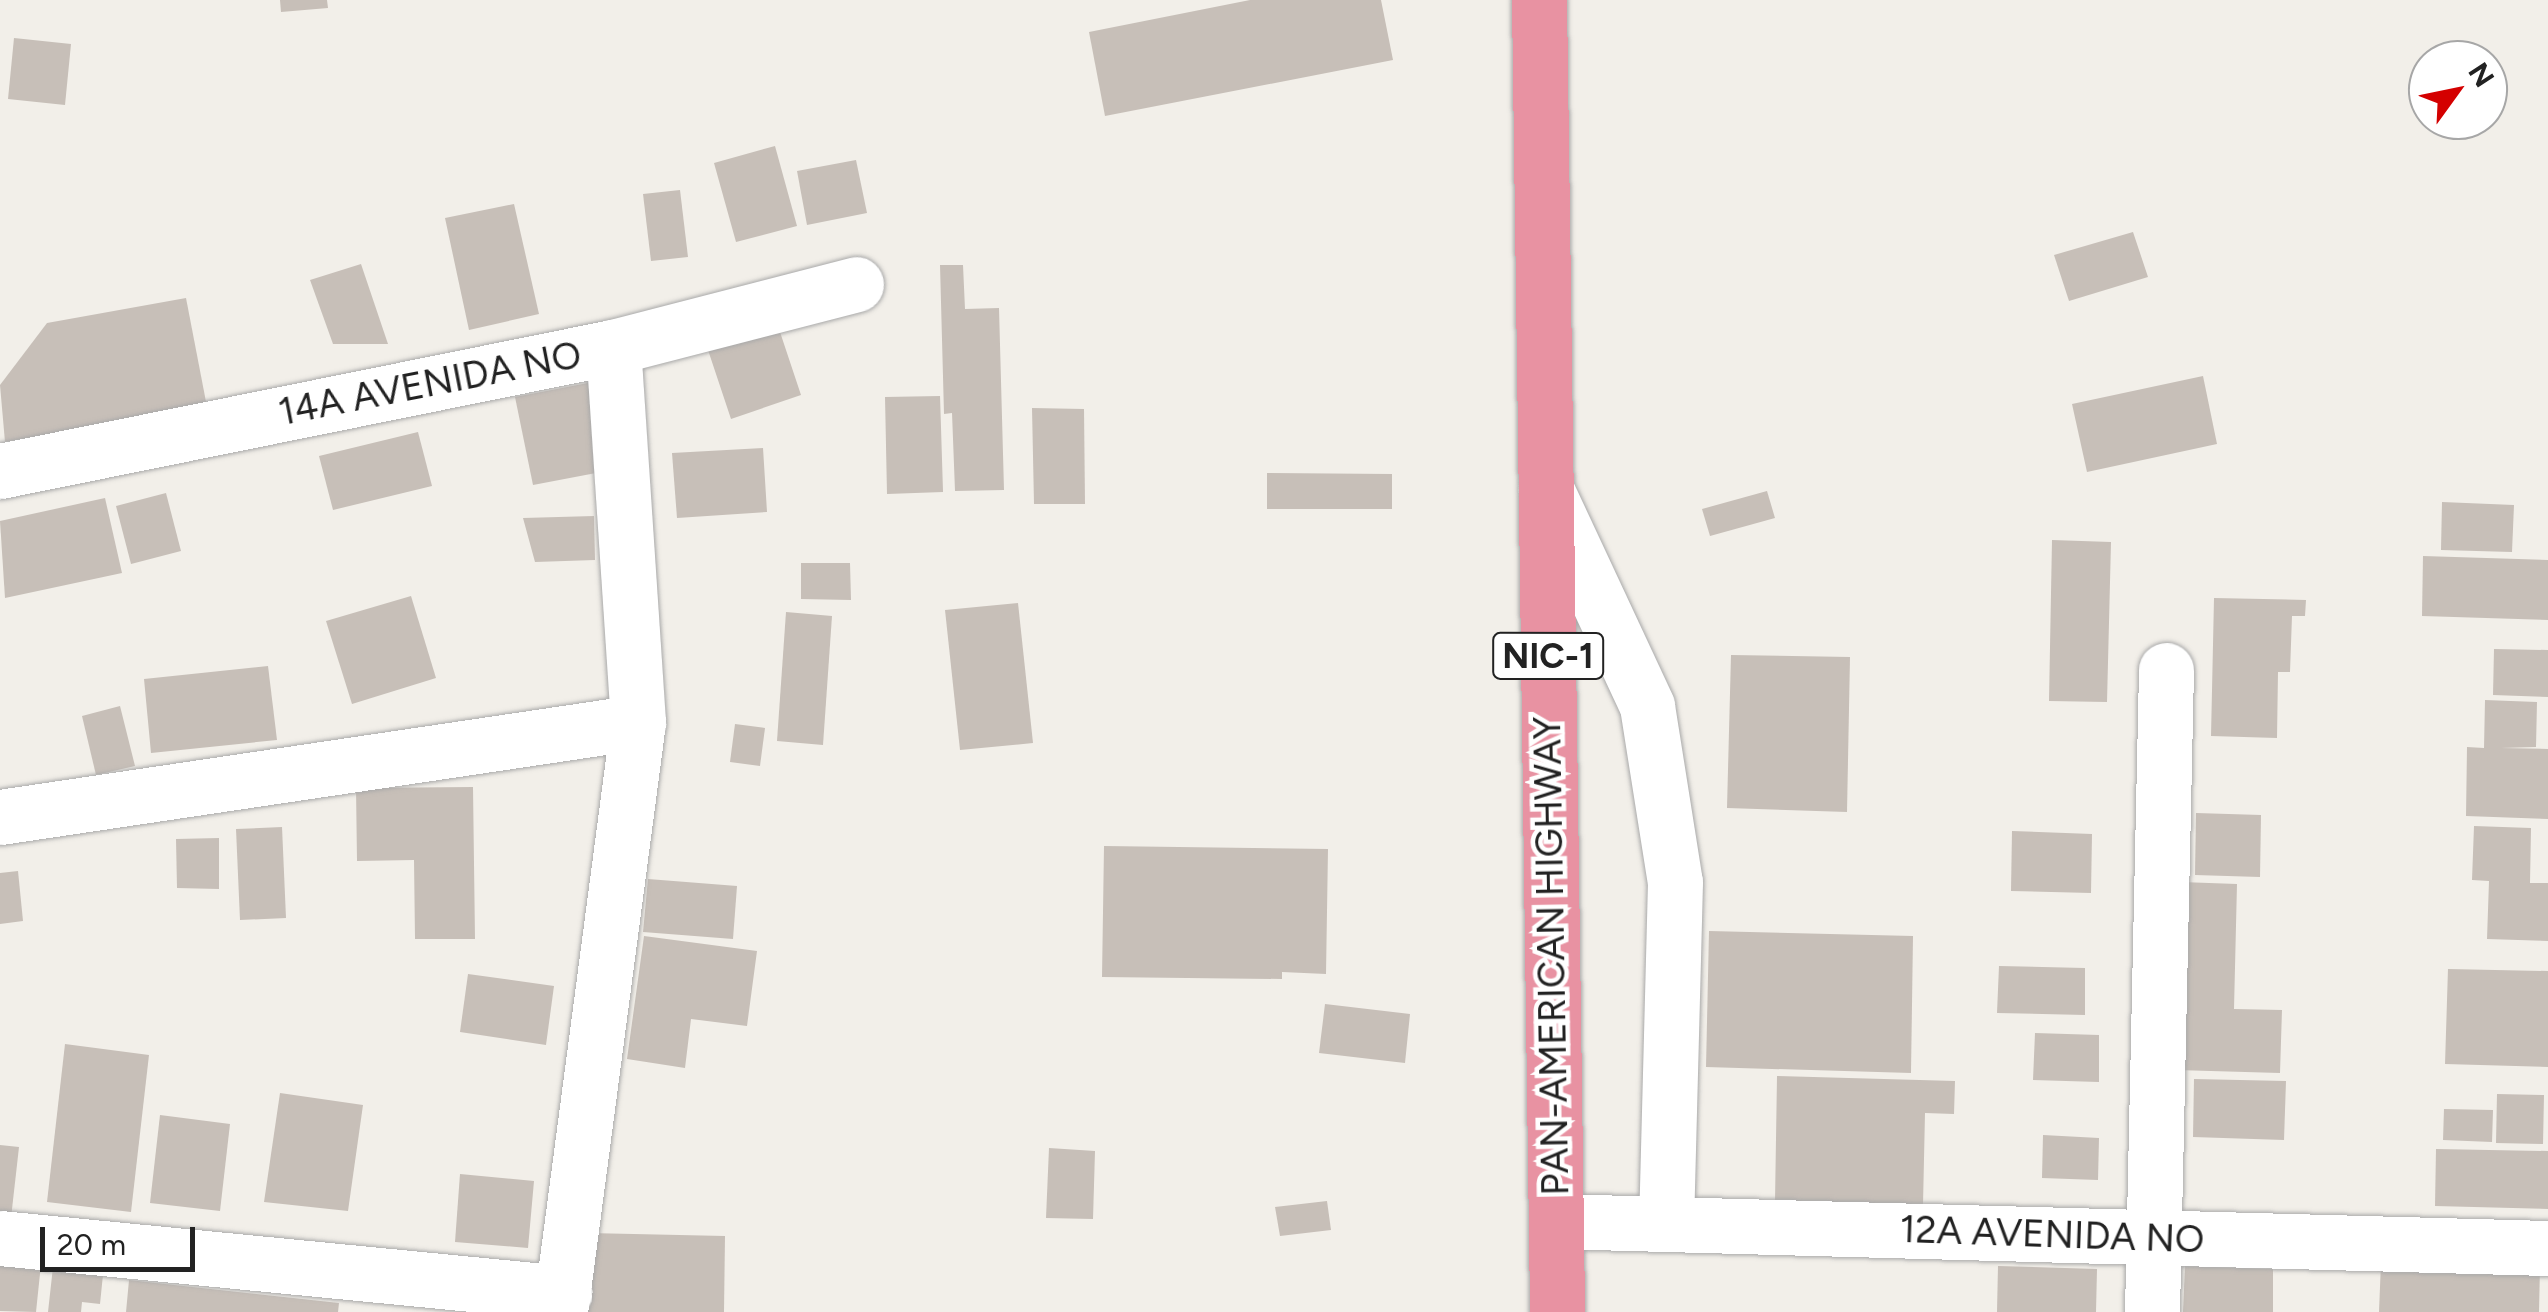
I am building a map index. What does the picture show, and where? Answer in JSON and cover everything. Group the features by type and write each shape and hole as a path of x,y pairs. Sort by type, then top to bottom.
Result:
{"highway":[{"name":"PAN-AMERICAN HIGHWAY","path":"1539,0 1557,1312"}],"street":[{"name":"14A AVENIDA NO","path":"0,470 614,346 856,284"},
{"path":"0,1238 562,1302 638,722 614,346"},
{"path":"1546,489 1648,706 1675,882 1666,1224"},
{"path":"2152,1312 2166,670"},
{"path":"0,818 638,722"},
{"name":"12A AVENIDA NO","path":"1556,1221 2548,1248"}],"building":[{"path":"280,0 327,0 328,8 281,12"},
{"path":"1250,0 1381,0 1393,60 1105,116 1089,32"},
{"path":"14,38 71,44 65,105 8,99"},
{"path":"775,146 797,226 736,242 714,163"},
{"path":"856,160 867,213 807,225 797,171"},
{"path":"680,190 688,257 651,261 643,194"},
{"path":"514,204 539,314 469,330 445,218"},
{"path":"2133,232 2148,277 2069,301 2054,255"},
{"path":"361,264 388,344 333,344 310,280"},
{"path":"940,265 963,265 965,309 999,308 1004,490 955,491 952,413 944,414"},
{"path":"186,298 207,407 5,442 0,385 47,323"},
{"path":"778,326 801,395 731,419 706,344"},
{"path":"2203,376 2217,444 2087,472 2072,404"},
{"path":"598,381 617,469 533,485 515,397"},
{"path":"940,396 943,492 887,494 885,397"},
{"path":"1032,408 1084,409 1085,504 1034,504"},
{"path":"418,432 432,486 333,510 319,456"},
{"path":"763,448 767,512 677,518 672,453"},
{"path":"1267,473 1392,474 1392,509 1267,509"},
{"path":"1767,491 1775,518 1710,536 1702,509"},
{"path":"166,493 181,551 131,564 116,506"},
{"path":"105,498 122,573 5,598 0,521"},
{"path":"2442,502 2514,505 2512,552 2441,550"},
{"path":"594,516 595,560 535,562 523,518"},
{"path":"2052,540 2111,542 2107,702 2049,701"},
{"path":"2423,556 2548,560 2548,620 2422,616"},
{"path":"801,563 850,563 851,600 801,599"},
{"path":"411,596 436,678 352,704 326,621"},
{"path":"2214,598 2306,600 2305,616 2292,616 2290,672 2278,672 2277,738 2211,736"},
{"path":"1018,603 1033,743 960,750 945,610"},
{"path":"786,612 832,616 823,745 777,741"},
{"path":"2494,649 2548,650 2548,697 2493,695"},
{"path":"1731,655 1850,657 1847,812 1727,808"},
{"path":"268,666 277,740 151,753 144,679"},
{"path":"2485,700 2537,702 2536,747 2501,748 2548,749 2548,819 2466,816 2467,747 2484,748"},
{"path":"120,706 135,766 96,775 82,716"},
{"path":"735,724 765,728 760,766 730,762"},
{"path":"473,787 475,939 415,939 414,860 357,861 356,788"},
{"path":"2196,813 2261,815 2260,877 2195,875"},
{"path":"2474,826 2531,828 2530,883 2548,883 2548,941 2487,939 2489,881 2472,880"},
{"path":"282,827 286,918 240,920 236,829"},
{"path":"2012,831 2092,834 2091,893 2011,891"},
{"path":"219,838 219,889 177,888 176,839"},
{"path":"1104,846 1328,849 1326,974 1282,972 1282,979 1102,977"},
{"path":"18,871 23,921 0,924 0,873"},
{"path":"648,879 737,886 733,939 643,932"},
{"path":"2181,882 2237,884 2234,1009 2282,1010 2280,1073 2176,1070"},
{"path":"1709,931 1913,936 1911,1073 1706,1067"},
{"path":"644,936 757,951 747,1026 691,1019 685,1068 627,1059"},
{"path":"1999,966 2085,968 2085,1015 1997,1013"},
{"path":"2448,969 2548,971 2548,1067 2445,1064"},
{"path":"468,974 554,986 546,1045 460,1032"},
{"path":"1325,1004 1410,1014 1405,1063 1319,1053"},
{"path":"2035,1033 2099,1035 2099,1082 2033,1080"},
{"path":"65,1044 149,1055 131,1212 47,1202"},
{"path":"1777,1076 1955,1081 1954,1114 1925,1113 1923,1205 1775,1201"},
{"path":"2194,1079 2286,1081 2284,1140 2193,1137"},
{"path":"280,1093 363,1105 348,1211 264,1202"},
{"path":"2497,1094 2544,1095 2543,1144 2496,1143"},
{"path":"2444,1109 2493,1110 2492,1142 2443,1140"},
{"path":"160,1115 230,1124 220,1211 150,1203"},
{"path":"2043,1135 2099,1138 2098,1180 2042,1178"},
{"path":"0,1145 19,1147 11,1218 0,1217"},
{"path":"1049,1148 1095,1151 1093,1219 1046,1218"},
{"path":"2436,1149 2548,1151 2548,1209 2435,1206"},
{"path":"460,1174 534,1181 528,1248 455,1242"},
{"path":"1327,1201 1331,1230 1280,1236 1275,1207"},
{"path":"588,1233 725,1236 724,1312 587,1312"},
{"path":"0,1240 43,1245 36,1312 0,1311"},
{"path":"55,1249 105,1255 100,1304 82,1302 81,1312 48,1312"},
{"path":"2381,1262 2540,1266 2539,1312 2379,1312"},
{"path":"1998,1266 2097,1269 2096,1312 1997,1312"},
{"path":"2185,1266 2273,1269 2273,1312 2183,1312"},
{"path":"129,1280 339,1303 338,1312 126,1312"}]}
